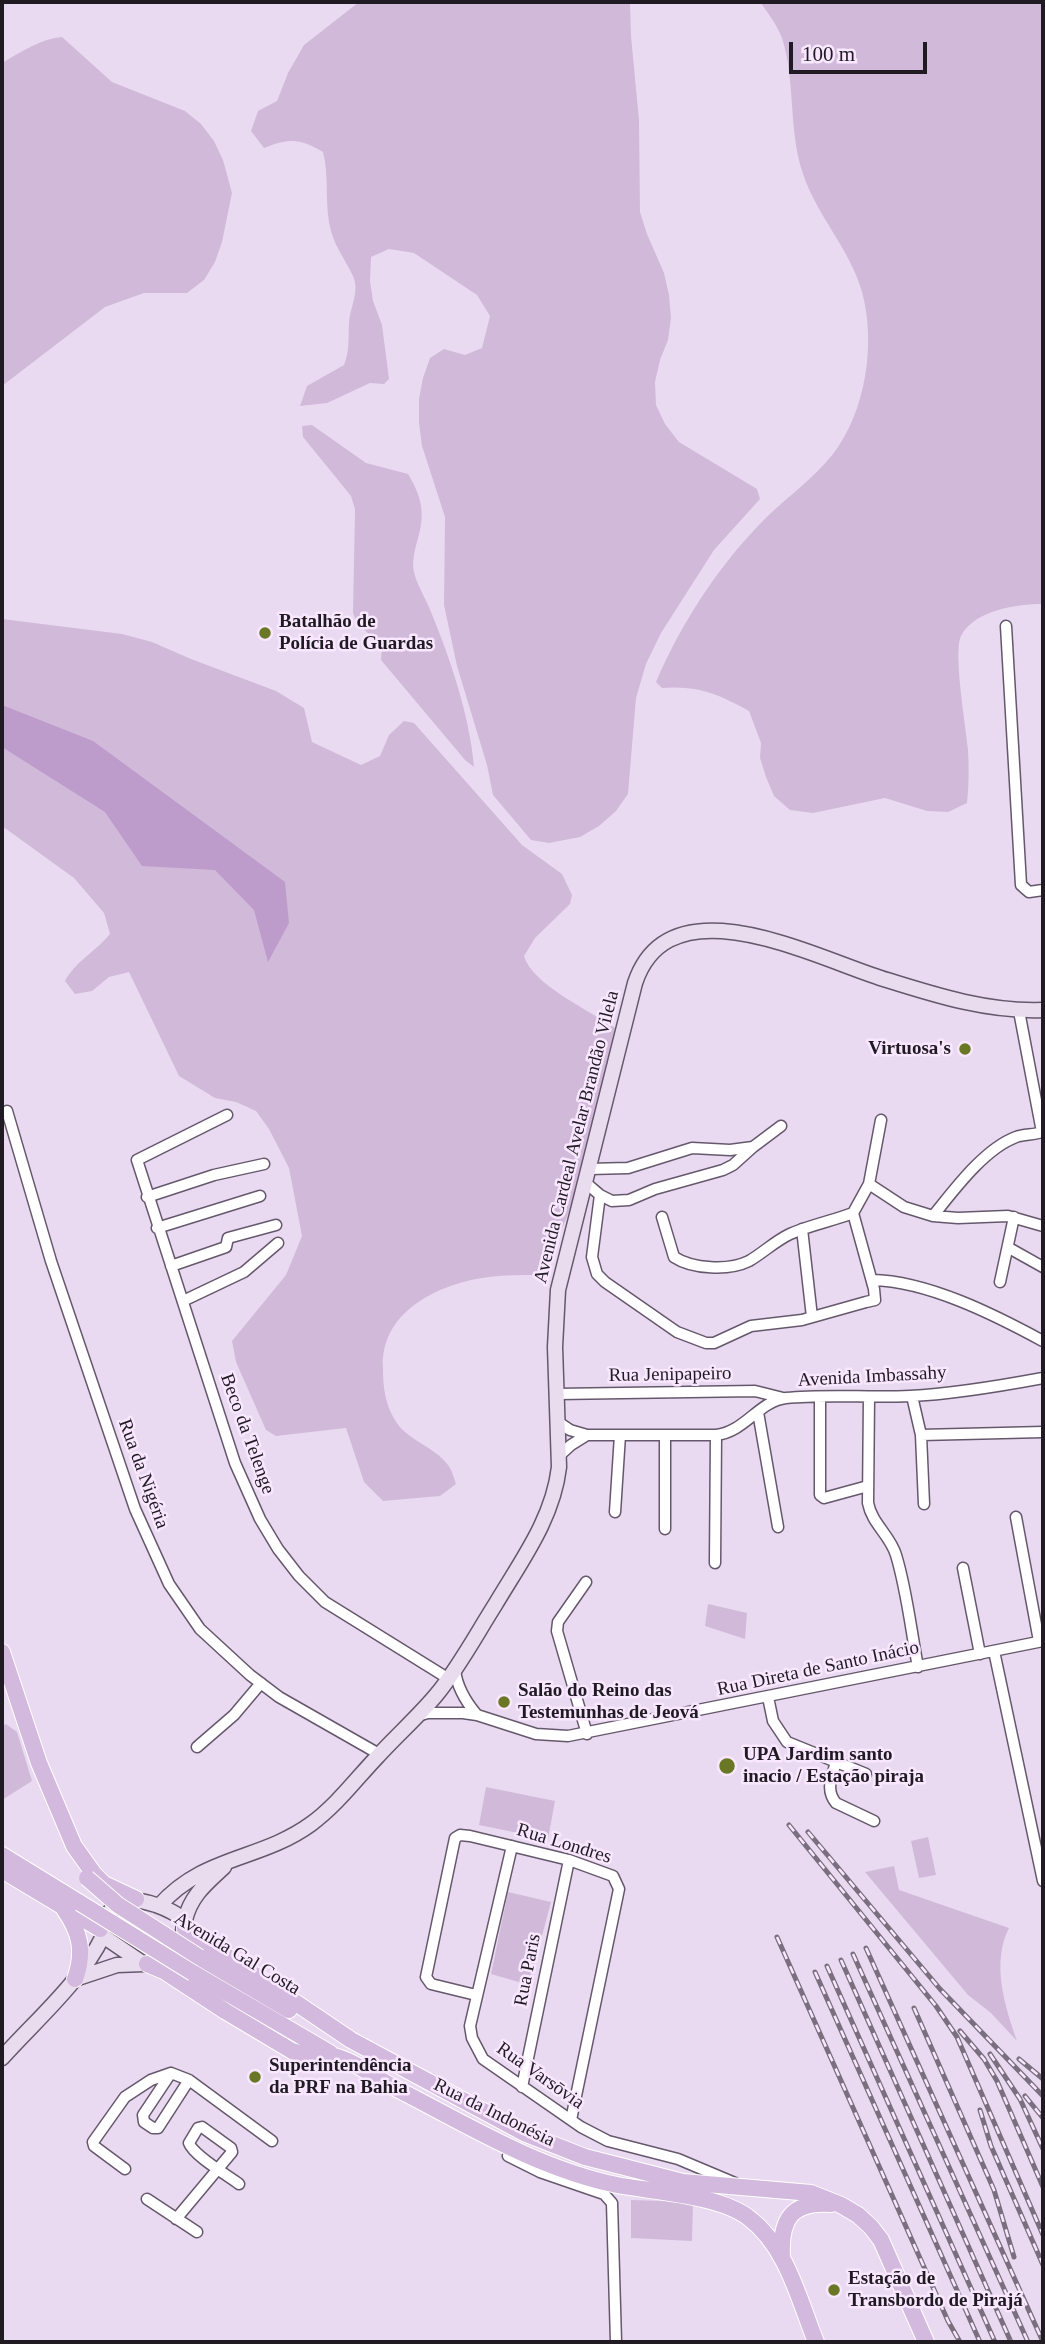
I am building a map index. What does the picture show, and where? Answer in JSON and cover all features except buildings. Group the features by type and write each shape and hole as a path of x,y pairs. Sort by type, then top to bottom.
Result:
{"main road":[{"name":"Avenida Cardeal Avelar Brandão Vilela","path":"159,1906 177,1887 194,1875 286,1839 310,1825 331,1807 452,1675 543,1525 557,1486 560,1455 555,1320 558,1290 639,970 655,948 678,935 694,932 727,933 780,941 887,981 976,1005 1019,1011 1043,1010"},
{"name":"Avenida Gal Costa","path":"2,1652 53,1799 79,1854 93,1874 104,1884 174,1913 185,1925 351,2040"},
{"name":"Avenida Gal Costa","path":"24,1717 27,1743 39,1781 62,1839 87,1878 125,1910 199,1956 332,2034 351,2040"},
{"path":"2,1855 192,1973 335,2056"},
{"name":"Avenida Cardeal Avelar Brandão Vilela","path":"185,1925 199,1889 230,1861"},
{"path":"2,1870 101,1932"},
{"path":"2,2058 75,1979 101,1932 107,1913 122,1901 136,1899"},
{"path":"62,1907 76,1928 81,1945 75,1979"},
{"path":"75,1979 117,1965 146,1964 161,1960 173,1951 185,1925"},
{"name":"Rua da Indonésia","path":"101,1932 146,1964 164,1971 292,2051 335,2056 516,2151 562,2169 616,2185 719,2202 748,2217 782,2257 816,2342"},
{"name":"Rua da Indonésia","path":"351,2040 501,2122 566,2150 622,2168 683,2182 811,2193 841,2205 864,2221 881,2240 926,2342"},
{"path":"782,2257 783,2226 789,2215 814,2204 841,2205"}],"street":[{"path":"1006,626 1021,885 1029,892 1043,890"},
{"path":"933,1216 959,1183 1008,1141 1018,1136 1042,1132 1019,1011"},
{"name":"Rua da Nigéria","path":"7,1111 51,1261 135,1509 169,1584 200,1629 261,1683 279,1697 379,1754"},
{"name":"Beco da Telenge","path":"227,1115 137,1160 234,1463 260,1519 278,1549 299,1576 325,1602 452,1675"},
{"path":"662,1217 674,1257 701,1265 742,1264 774,1242 803,1229 853,1213 869,1184 881,1120"},
{"path":"753,1147 730,1150 692,1148 628,1168 587,1176 600,1195 612,1201 622,1201 706,1176 733,1165 781,1126"},
{"path":"147,1197 214,1175 264,1164"},
{"path":"869,1184 904,1207 933,1216 1014,1217 1043,1226"},
{"path":"600,1195 592,1257 597,1274 677,1332 698,1342 714,1343 751,1326 812,1317 875,1300 853,1213"},
{"path":"157,1228 261,1196"},
{"path":"1000,1282 1014,1217"},
{"path":"171,1266 224,1248 228,1238 276,1225"},
{"path":"803,1229 812,1317"},
{"path":"183,1301 243,1272 278,1243"},
{"path":"1009,1248 1043,1267"},
{"path":"872,1280 897,1283 941,1295 1043,1341"},
{"name":"Avenida Imbassahy","path":"558,1422 570,1430 587,1435 716,1435 741,1427 758,1412 783,1398 912,1396 1043,1378"},
{"name":"Rua Jenipapeiro","path":"557,1394 754,1391 783,1398"},
{"path":"912,1396 921,1434 924,1504"},
{"path":"869,1397 870,1512 890,1540 897,1562 918,1667"},
{"path":"820,1398 819,1491 822,1497 869,1486"},
{"path":"758,1412 778,1527"},
{"path":"921,1434 1043,1432"},
{"path":"560,1455 587,1435"},
{"path":"615,1512 620,1435"},
{"path":"715,1563 716,1435"},
{"path":"665,1529 666,1436"},
{"path":"1016,1517 1041,1641"},
{"path":"963,1568 980,1654"},
{"path":"586,1583 558,1622 557,1631 587,1734"},
{"name":"Rua Direta de Santo Inácio","path":"417,1716 448,1712 477,1715 536,1734 587,1734 1041,1641"},
{"path":"994,1651 1043,1881"},
{"path":"452,1675 477,1715"},
{"path":"197,1746 234,1715 261,1683"},
{"path":"768,1697 773,1721 787,1742 866,1774"},
{"path":"836,1762 829,1787 832,1798 836,1803 874,1821"},
{"name":"Rua Londres","path":"476,1994 431,1984 426,1977 453,1842 460,1835 569,1860 613,1876 619,1889 571,2120"},
{"name":"Rua Varsōvia","path":"512,1846 470,2026 476,2049 483,2059 497,2070 571,2120 608,2141 678,2160 742,2187"},
{"name":"Rua Paris","path":"522,2087 569,1860"},
{"path":"171,2073 143,2115 144,2122 153,2128 158,2128 189,2080"},
{"path":"125,2169 94,2146 93,2142 125,2097 151,2080 171,2073 189,2080 272,2141"},
{"path":"508,2156 540,2172 604,2194 612,2203 616,2342"},
{"path":"176,2219 219,2168 239,2184"},
{"path":"147,2199 197,2232"}],"shaded area":[{"path":"359,2 630,2 639,120 640,212 664,273 671,318 668,340 655,382 656,405 665,424 679,442 757,489 760,499 714,550 661,633 646,664 636,698 628,794 616,811 599,826 580,837 549,843 531,840 493,795 487,765 457,666 444,605 445,517 422,446 419,399 430,358 444,349 465,355 482,348 490,316 477,295 414,253 389,249 371,257 370,281 373,301 382,325 389,379 384,384 370,383 327,403 300,406 307,386 344,365 355,282 331,230 323,152 308,144 294,141 264,148 251,131 258,111 277,101 288,73 304,45"},
{"path":"760,2 1043,2 1043,604 1009,607 986,614 967,627 961,636 958,657 968,749 968,796 967,803 948,812 927,811 885,798 813,813 790,810 774,796 766,777 760,758 761,743 749,711 707,692 675,687 662,688 656,682 687,620 727,562 766,518 833,454 853,418 865,376 868,333 862,292 850,261 816,204 803,174 795,140 789,72 782,38"},
{"path":"62,37 112,82 185,111 201,124 214,141 223,160 232,193 222,242 215,262 204,280 187,293 144,293 105,307 2,386 2,63 38,43"},
{"path":"312,425 366,463 408,474 415,487 422,515 414,556 414,572 452,668 468,728 474,767 465,760 381,660 382,646 357,623 353,613 355,509 351,496 303,437 302,426"},
{"path":"2,619 122,634 152,642 276,691 304,708 312,742 361,765 380,756 389,735 404,721 414,723 522,845 562,874 572,895 570,904 535,938 524,956 529,967 551,987 618,1030 596,1124 577,1188 553,1248 538,1275 489,1277 451,1286 417,1303 402,1316 391,1331 385,1348 383,1368 387,1402 400,1427 442,1458 453,1474 456,1484 440,1496 383,1501 364,1482 346,1428 276,1436 266,1430 236,1362 232,1341 286,1275 302,1236 289,1168 269,1129 256,1111 236,1102 215,1098 179,1076 129,972 109,977 92,991 75,994 65,981 110,934 104,913 74,878 2,826"},
{"path":"2,705 93,741 285,882 289,923 268,962 254,910 215,870 142,866 105,812 2,747"},
{"path":"708,1604 747,1613 745,1639 705,1626"},
{"path":"6,1724 17,1732 32,1781 2,1800 2,1726"},
{"path":"486,1787 555,1801 548,1839 479,1825"},
{"path":"928,1837 936,1875 919,1878 911,1841"},
{"path":"894,1866 899,1890 1009,1928 1000,1970 1004,2000 1017,2041 991,2013 968,1995 865,1872"},
{"path":"508,1892 551,1902 529,1985 491,1974"},
{"path":"631,2200 693,2202 692,2241 631,2238"}],"railway":[{"path":"789,1825 936,2006 957,2037 1043,2235"},
{"path":"808,1832 940,1989 1043,2096"},
{"path":"777,1937 948,2321 960,2342"},
{"path":"866,1948 1043,2342"},
{"path":"853,1954 1028,2342"},
{"path":"841,1960 1011,2342"},
{"path":"827,1966 995,2342"},
{"path":"815,1972 980,2342"},
{"path":"914,2008 994,2190 1014,2257"},
{"path":"960,2031 984,2059 997,2081 1043,2187"},
{"path":"990,2054 1020,2099 1043,2149"},
{"path":"1019,2059 1043,2079"},
{"path":"1025,2096 1043,2118"},
{"path":"980,2110 991,2146 1043,2265"}],"place":[{"name":"Batalhão de Polícia de Guardas","path":"265,633"},
{"name":"Virtuosa's","path":"965,1049"},
{"name":"Salão do Reino das Testemunhas de Jeová","path":"504,1702"},
{"name":"UPA Jardim santo inacio / Estação piraja","path":"727,1766"},
{"name":"Superintendência da PRF na Bahia","path":"255,2077"},
{"name":"Estação de Transbordo de Pirajá","path":"834,2290"}]}
